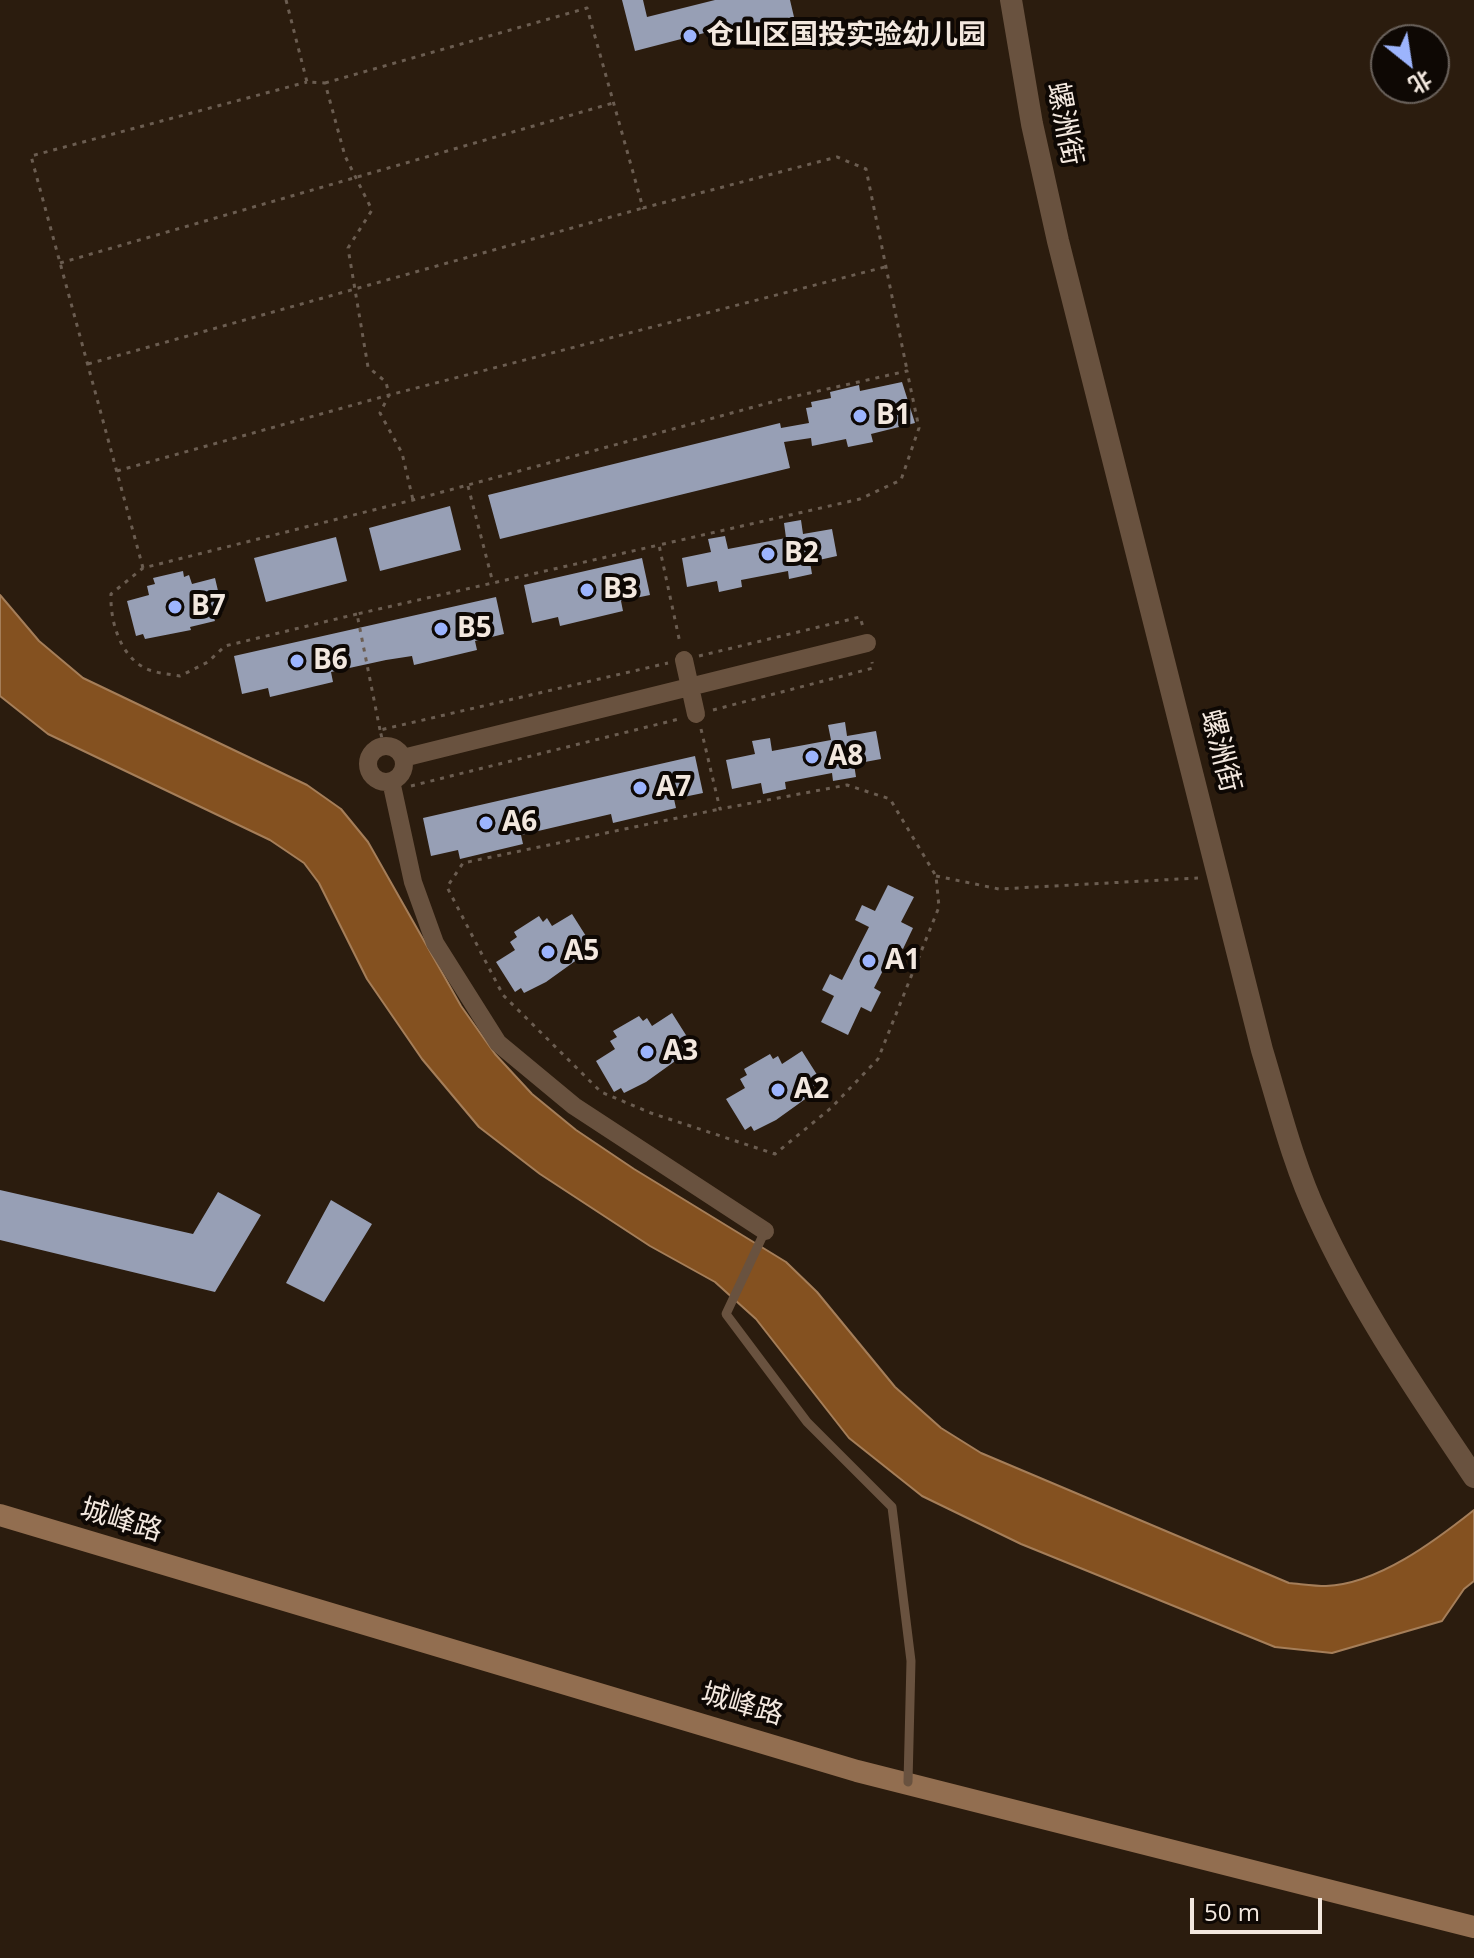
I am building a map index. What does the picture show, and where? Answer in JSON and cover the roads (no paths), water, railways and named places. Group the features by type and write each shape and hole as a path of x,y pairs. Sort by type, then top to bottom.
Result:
{"main road":[{"name":"城峰路","path":"0,1515 857,1771 1474,1927"}],"street":[{"name":"螺洲街","path":"1011,0 1032,124 1058,241 1267,1065 1300,1174 1317,1215 1381,1335 1473,1476"},
{"path":"403,758 867,643"},
{"path":"684,660 696,714"},
{"path":"392,786 374,778 368,768 382,738 403,758 403,770 392,786 413,882 435,943 498,1043 574,1106 765,1231"}],"lane":[{"path":"765,1231 726,1314 807,1422 892,1507 911,1661 908,1782"}],"place":[{"name":"仓山区国投实验幼儿园","path":"690,36"},
{"name":"B1","path":"860,416"},
{"name":"B2","path":"768,554"},
{"name":"B3","path":"587,590"},
{"name":"B7","path":"175,607"},
{"name":"B5","path":"441,629"},
{"name":"B6","path":"297,661"},
{"name":"A8","path":"812,757"},
{"name":"A7","path":"640,788"},
{"name":"A6","path":"486,823"},
{"name":"A5","path":"548,952"},
{"name":"A1","path":"869,961"},
{"name":"A3","path":"647,1052"},
{"name":"A2","path":"778,1090"}]}
